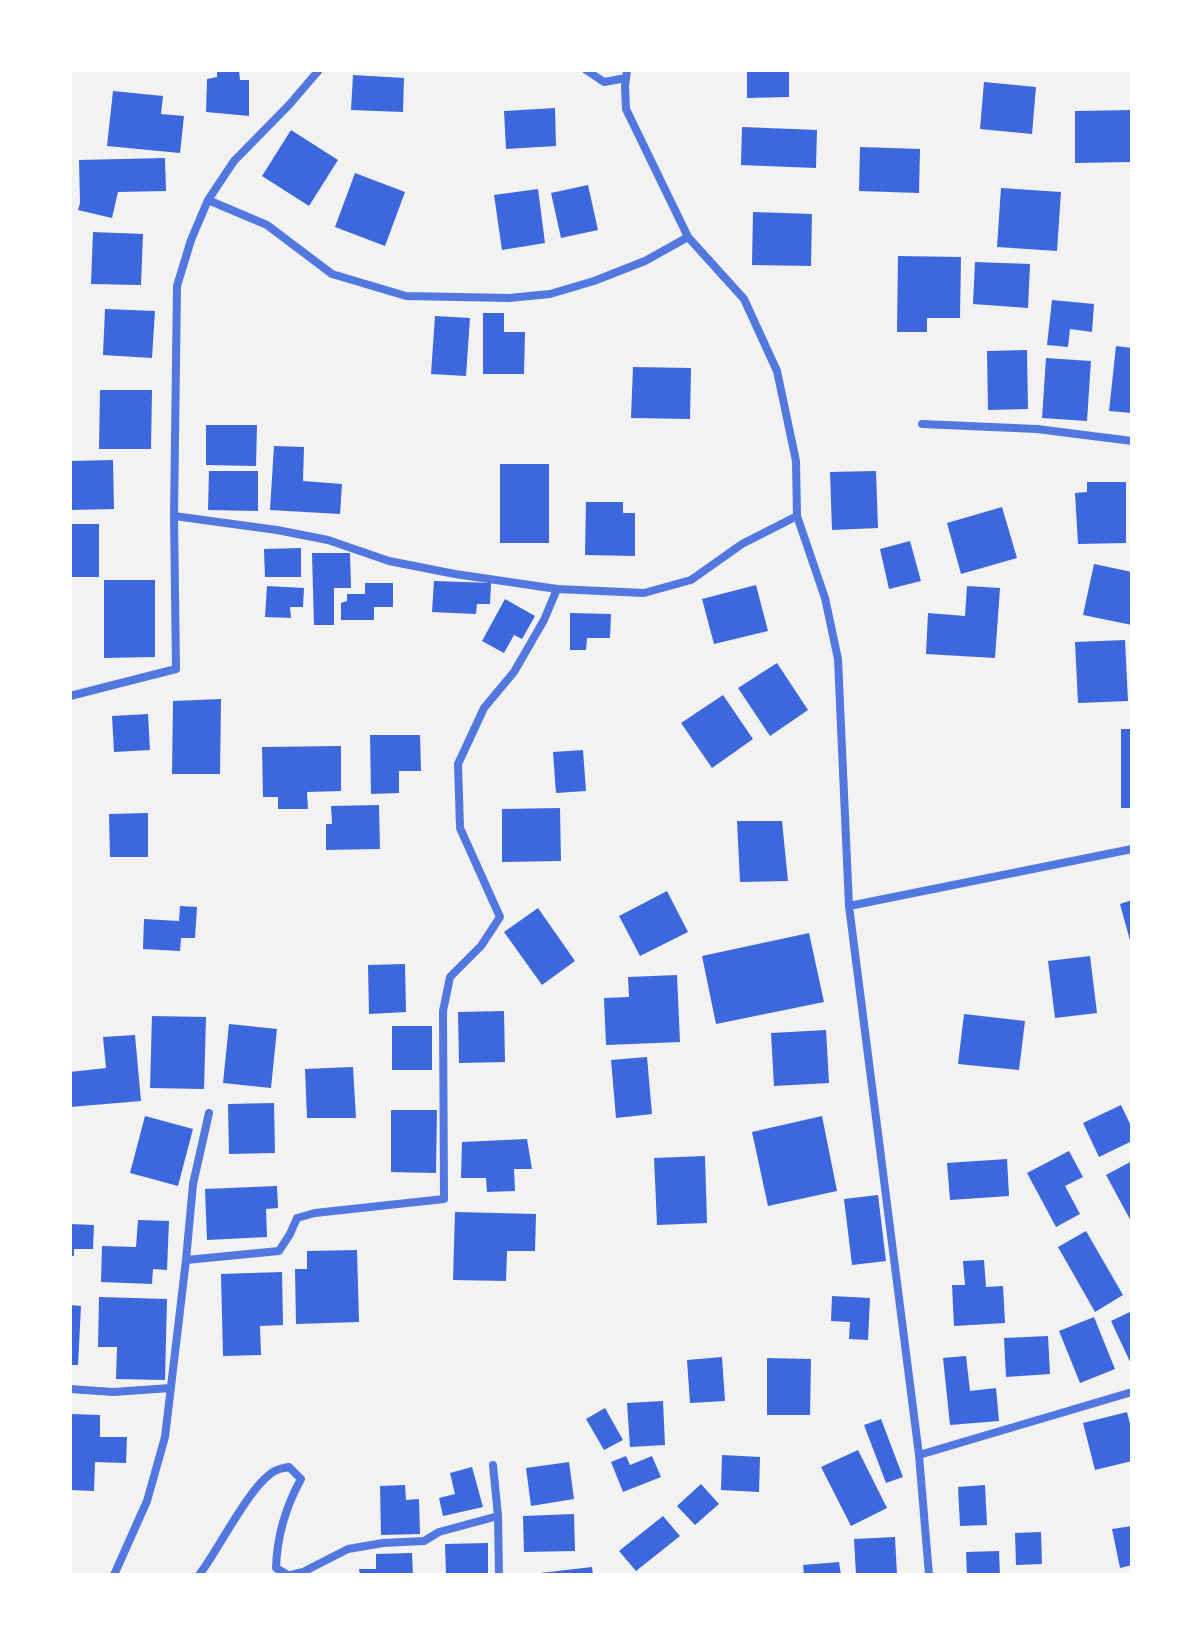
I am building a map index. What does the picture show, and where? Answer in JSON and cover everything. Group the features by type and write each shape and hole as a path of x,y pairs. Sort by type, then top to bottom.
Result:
{"street":[{"path":"70,696 176,669 177,286 191,240 208,200 234,161 319,70"},
{"path":"586,70 604,82 626,74 626,109 688,237 744,299 777,371 796,461 797,516 825,598 838,659 849,906 919,1455 929,1575"},
{"path":"208,200 267,225 332,274 406,296 509,298 550,294 645,261 688,237"},
{"path":"922,424 1037,429 1132,441"},
{"path":"174,516 328,540 389,561 455,574 557,589 644,593 691,580 742,544 797,516"},
{"path":"186,1260 279,1251 297,1218 315,1213 444,1199 445,1000 450,977 481,946 500,917 460,828 458,764 484,708 514,672 544,620 557,589"},
{"path":"849,906 1132,849"},
{"path":"114,1575 147,1501 165,1437 193,1184 209,1113"},
{"path":"70,1389 113,1392 171,1388"},
{"path":"919,1455 1132,1392"},
{"path":"493,1465 499,1575"},
{"path":"199,1575 258,1484 275,1470 289,1467 301,1479 282,1522 276,1568 290,1575 303,1572 348,1549 424,1541 439,1532 498,1516"}],"building":[{"path":"217,70 239,70 240,80 249,80 249,116 206,112 207,79 217,77"},
{"path":"747,70 789,70 789,97 747,98"},
{"path":"353,75 404,78 403,112 351,110"},
{"path":"984,82 1036,87 1032,134 980,129"},
{"path":"113,91 163,96 161,114 184,116 180,153 107,146"},
{"path":"555,108 556,146 506,149 504,111"},
{"path":"1130,110 1130,162 1075,163 1075,111"},
{"path":"742,127 817,130 816,168 741,165"},
{"path":"291,130 338,160 309,206 262,176"},
{"path":"860,147 920,149 919,193 859,191"},
{"path":"165,158 166,191 118,192 112,218 78,210 79,160"},
{"path":"355,173 405,192 385,246 335,227"},
{"path":"588,185 598,230 561,238 551,193"},
{"path":"1001,188 1061,192 1057,251 997,247"},
{"path":"538,189 545,243 502,250 494,195"},
{"path":"753,212 812,214 811,266 752,265"},
{"path":"93,232 143,234 141,285 91,284"},
{"path":"898,256 961,257 960,318 927,318 927,332 897,332"},
{"path":"975,262 1030,264 1028,308 973,304"},
{"path":"1052,300 1094,304 1092,332 1070,329 1068,347 1047,345"},
{"path":"105,309 155,311 152,358 103,355"},
{"path":"483,313 504,313 504,332 525,332 524,374 483,374"},
{"path":"435,316 470,318 466,376 431,374"},
{"path":"1116,346 1132,348 1132,413 1109,411"},
{"path":"1027,350 1028,409 988,410 987,351"},
{"path":"1046,358 1091,361 1087,421 1042,418"},
{"path":"633,367 691,368 690,419 631,418"},
{"path":"100,390 152,390 151,449 99,449"},
{"path":"206,425 257,425 256,466 206,465"},
{"path":"274,446 304,447 303,481 342,484 340,514 270,510"},
{"path":"113,460 114,509 70,510 70,461"},
{"path":"500,464 549,464 549,543 500,543"},
{"path":"209,471 258,471 258,511 208,510"},
{"path":"876,471 878,528 832,530 830,472"},
{"path":"1087,482 1126,482 1126,543 1078,544 1075,493 1087,492"},
{"path":"586,502 623,502 623,513 635,513 635,556 585,555"},
{"path":"1002,507 1017,558 961,574 947,523"},
{"path":"70,524 99,524 99,577 70,577"},
{"path":"910,541 921,581 889,589 880,549"},
{"path":"301,548 301,577 265,577 264,549"},
{"path":"312,553 350,553 351,588 334,588 334,625 314,625"},
{"path":"1094,564 1132,572 1132,625 1083,615"},
{"path":"104,580 155,580 155,657 104,658"},
{"path":"434,581 491,583 490,604 477,604 476,614 432,612"},
{"path":"365,583 393,583 393,607 374,607 374,620 341,620 341,603 347,601 347,594 365,594"},
{"path":"756,585 768,631 714,644 702,599"},
{"path":"267,586 304,588 303,607 290,607 291,618 265,617"},
{"path":"967,586 1000,588 995,658 926,654 928,613 965,616"},
{"path":"505,599 535,616 522,639 514,635 504,653 482,641"},
{"path":"570,613 611,614 610,638 587,638 586,650 570,650"},
{"path":"1125,640 1128,701 1078,703 1075,642"},
{"path":"777,663 808,710 770,736 738,688"},
{"path":"723,695 753,739 712,768 681,723"},
{"path":"221,699 220,774 172,774 173,701"},
{"path":"148,714 150,750 114,752 112,716"},
{"path":"1121,729 1132,729 1132,808 1121,808"},
{"path":"370,735 420,735 421,771 399,771 399,793 371,794"},
{"path":"341,746 341,791 307,792 308,809 278,809 278,797 263,797 262,747"},
{"path":"583,750 586,791 556,793 553,752"},
{"path":"379,805 380,849 326,850 326,824 332,824 331,806"},
{"path":"560,808 561,861 502,862 502,809"},
{"path":"148,813 148,857 110,857 109,814"},
{"path":"737,821 782,821 788,881 740,882"},
{"path":"667,891 688,932 640,956 619,916"},
{"path":"1132,900 1132,944 1131,944 1120,904"},
{"path":"180,906 197,907 195,938 181,938 180,951 143,949 144,919 179,921"},
{"path":"538,908 575,961 542,985 504,932"},
{"path":"809,933 824,1002 716,1024 702,956"},
{"path":"1090,956 1097,1013 1055,1018 1048,961"},
{"path":"405,964 406,1012 369,1014 368,965"},
{"path":"677,975 680,1042 606,1045 604,998 629,997 628,977"},
{"path":"504,1011 505,1062 459,1063 458,1012"},
{"path":"964,1014 1025,1021 1019,1070 958,1064"},
{"path":"152,1016 206,1017 204,1089 150,1088"},
{"path":"229,1024 277,1029 271,1088 223,1083"},
{"path":"392,1026 432,1026 432,1070 392,1070"},
{"path":"826,1030 829,1083 774,1086 771,1033"},
{"path":"135,1035 141,1101 70,1107 70,1072 106,1068 103,1037"},
{"path":"647,1057 652,1114 616,1118 611,1060"},
{"path":"353,1067 356,1118 307,1118 305,1069"},
{"path":"274,1103 275,1153 229,1154 228,1104"},
{"path":"1121,1105 1132,1128 1132,1141 1099,1157 1083,1123"},
{"path":"391,1110 437,1110 436,1173 391,1172"},
{"path":"145,1116 193,1129 178,1186 130,1173"},
{"path":"822,1116 837,1191 768,1206 752,1132"},
{"path":"527,1139 532,1169 514,1169 515,1191 487,1192 486,1178 461,1178 462,1142"},
{"path":"1069,1151 1083,1177 1065,1186 1080,1214 1056,1227 1027,1173"},
{"path":"705,1156 707,1223 657,1225 654,1158"},
{"path":"1007,1159 1009,1196 950,1200 947,1163"},
{"path":"1132,1161 1132,1223 1106,1175"},
{"path":"277,1186 278,1208 266,1209 267,1237 207,1240 205,1189"},
{"path":"878,1195 886,1261 852,1265 844,1199"},
{"path":"455,1212 536,1214 535,1251 507,1251 506,1281 453,1280"},
{"path":"138,1220 169,1221 167,1270 153,1269 152,1284 101,1282 102,1246 136,1247"},
{"path":"70,1224 94,1225 93,1249 74,1249 74,1256 70,1256"},
{"path":"1086,1231 1123,1295 1095,1312 1058,1247"},
{"path":"357,1250 359,1322 296,1324 295,1269 307,1269 307,1251"},
{"path":"984,1260 986,1287 1003,1286 1005,1323 954,1326 952,1285 965,1285 963,1261"},
{"path":"282,1272 283,1325 260,1326 261,1355 223,1356 221,1274"},
{"path":"832,1296 870,1298 868,1340 849,1339 850,1322 831,1321"},
{"path":"99,1297 167,1299 165,1380 116,1379 117,1347 98,1347"},
{"path":"70,1305 81,1306 78,1365 70,1365"},
{"path":"1132,1311 1132,1366 1111,1321"},
{"path":"1094,1317 1115,1369 1080,1383 1059,1331"},
{"path":"1048,1336 1050,1374 1006,1377 1004,1338"},
{"path":"966,1356 970,1391 996,1388 999,1421 950,1425 943,1358"},
{"path":"722,1357 725,1401 690,1403 687,1360"},
{"path":"767,1358 811,1359 810,1415 767,1415"},
{"path":"663,1401 665,1445 630,1447 627,1403"},
{"path":"605,1408 623,1440 604,1450 586,1419"},
{"path":"1127,1412 1132,1432 1132,1461 1095,1470 1083,1423"},
{"path":"70,1414 100,1415 100,1437 127,1437 126,1463 95,1462 94,1491 70,1490"},
{"path":"881,1419 903,1477 886,1483 864,1425"},
{"path":"858,1450 887,1508 851,1526 821,1467"},
{"path":"722,1455 760,1457 759,1492 721,1490"},
{"path":"626,1456 630,1465 652,1456 661,1477 623,1492 611,1462"},
{"path":"569,1462 574,1499 531,1506 526,1468"},
{"path":"472,1467 483,1507 443,1516 439,1498 455,1494 450,1473"},
{"path":"701,1484 719,1504 695,1525 677,1506"},
{"path":"405,1485 406,1500 419,1499 420,1534 381,1535 380,1486"},
{"path":"985,1485 987,1525 960,1526 958,1487"},
{"path":"574,1514 575,1551 524,1552 523,1516"},
{"path":"663,1516 680,1536 636,1571 619,1551"},
{"path":"1132,1526 1132,1565 1120,1568 1112,1529"},
{"path":"1041,1532 1042,1564 1016,1565 1015,1533"},
{"path":"895,1537 897,1575 856,1575 854,1539"},
{"path":"488,1543 488,1573 446,1575 445,1544"},
{"path":"999,1551 1000,1575 967,1575 966,1552"},
{"path":"412,1553 413,1575 360,1575 359,1569 376,1569 376,1554"},
{"path":"839,1562 841,1575 804,1575 803,1565"},
{"path":"592,1567 593,1575 540,1575 540,1573"}]}
